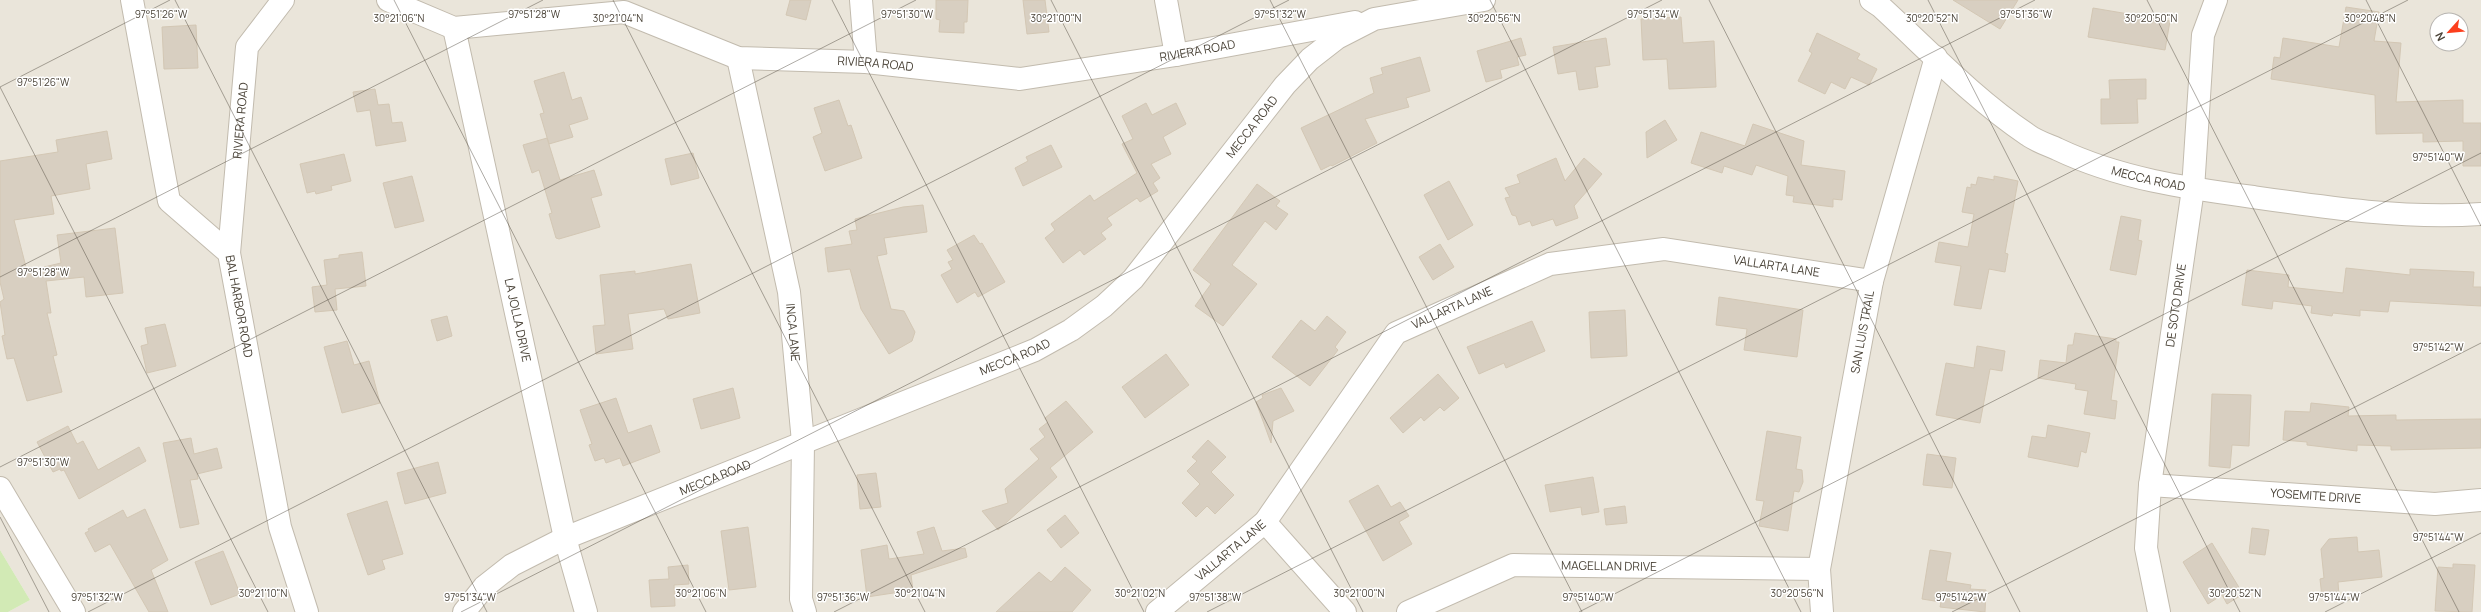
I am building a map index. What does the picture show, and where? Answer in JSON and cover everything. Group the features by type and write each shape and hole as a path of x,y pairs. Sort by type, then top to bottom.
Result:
{"street":[{"name":"BAL HARBOR ROAD","path":"132,0 169,201 229,253 280,526 307,612"},
{"name":"RIVIERA ROAD","path":"229,253 247,47 283,0"},
{"name":"RIVIERA ROAD","path":"388,0 454,28 624,12 738,58 866,62 1020,79 1176,55 1374,19"},
{"path":"861,0 866,62"},
{"path":"1166,0 1176,55"},
{"name":"MECCA ROAD","path":"464,612 484,587 512,565 565,538 1029,353 1072,330 1104,306 1133,279 1285,84 1310,59 1337,38 1374,19 1484,0"},
{"name":"DE SOTO DRIVE","path":"2159,612 2146,548 2150,485 2193,189 2203,35 2216,0"},
{"name":"MECCA ROAD","path":"1879,2 1988,106 2029,136 2076,158 2127,176 2193,189 2359,213 2450,216 2481,214"},
{"name":"LA JOLLA DRIVE","path":"454,28 565,538 586,612"},
{"name":"INCA LANE","path":"738,58 789,292 803,442 801,600 805,612"},
{"name":"SAN LUIS TRAIL","path":"1822,612 1819,569 1872,281 1936,58"},
{"name":"VALLARTA LANE","path":"1157,612 1265,522 1396,333 1550,264 1664,249 1872,281"},
{"name":"YOSEMITE DRIVE","path":"2150,485 2435,504 2481,500"},
{"path":"0,488 74,612"},
{"path":"1265,522 1345,612"},
{"name":"MAGELLAN DRIVE","path":"1408,612 1513,565 1819,569"}],"shaded area":[{"path":"0,0 2481,0 2481,612 8,612 30,600 0,550"}],"green space":[{"path":"0,550 30,600 8,612 0,612"}],"building":[{"path":"790,0 811,0 806,20 786,15"},
{"path":"936,0 968,0 967,22 964,22 964,33 939,32 940,20 936,19"},
{"path":"1023,0 1045,0 1049,32 1027,34"},
{"path":"1953,0 2018,0 2000,29"},
{"path":"2346,7 2379,12 2374,41 2401,43 2396,102 2463,100 2463,123 2481,123 2481,166 2463,166 2463,141 2423,142 2423,133 2376,134 2375,95 2271,79 2274,57 2280,58 2283,38 2339,47"},
{"path":"2093,8 2170,21 2165,50 2088,37"},
{"path":"1681,17 1683,43 1714,41 1716,87 1669,89 1667,59 1643,60 1641,19"},
{"path":"196,25 198,68 164,69 162,27"},
{"path":"1817,33 1860,54 1857,59 1877,69 1869,85 1851,77 1845,89 1831,82 1825,94 1798,81 1812,53 1809,51"},
{"path":"1521,38 1526,55 1517,57 1519,65 1500,70 1502,78 1486,82 1477,51"},
{"path":"1606,38 1610,65 1595,67 1598,87 1579,90 1576,71 1558,74 1553,47"},
{"path":"1420,57 1430,91 1406,98 1409,107 1365,119 1377,143 1321,170 1301,128 1374,93 1370,78 1383,74 1381,68"},
{"path":"564,72 572,100 581,97 588,119 569,125 573,137 549,144 540,114 544,113 534,81"},
{"path":"2146,79 2146,99 2137,99 2138,123 2101,124 2101,99 2110,99 2109,80"},
{"path":"375,89 378,105 389,104 392,123 402,122 406,141 376,146 370,110 357,112 353,92"},
{"path":"839,100 848,126 851,125 862,158 825,171 813,137 822,133 814,108"},
{"path":"1146,103 1152,115 1176,103 1186,124 1163,137 1171,154 1151,164 1160,178 1153,183 1158,191 1140,202 1137,198 1107,218 1112,225 1101,233 1106,239 1084,255 1080,250 1063,263 1045,238 1055,230 1051,224 1090,195 1094,201 1137,173 1122,144 1133,139 1122,116"},
{"path":"1665,120 1677,140 1647,158 1646,132"},
{"path":"1753,124 1804,141 1801,165 1845,171 1842,200 1833,199 1833,207 1793,202 1794,196 1786,195 1788,176 1756,165 1752,175 1724,166 1722,173 1691,163 1701,132 1745,146"},
{"path":"107,131 112,159 86,164 90,189 51,196 54,214 14,220 27,271 61,263 57,235 115,228 123,293 86,297 84,277 46,281 51,313 47,313 57,355 53,356 62,392 27,401 14,358 7,359 2,336 5,335 0,302 4,299 0,282 0,161 58,152 56,140"},
{"path":"547,138 560,180 594,170 602,195 591,198 600,227 559,239 556,238 549,214 552,213 539,170 532,173 523,145"},
{"path":"1051,145 1062,167 1023,186 1015,168 1028,161 1026,157"},
{"path":"693,153 699,178 671,185 665,159"},
{"path":"344,154 351,181 331,186 332,190 316,194 315,191 307,193 300,164"},
{"path":"1556,158 1565,181 1584,158 1602,174 1574,206 1578,218 1556,226 1553,219 1532,226 1530,221 1519,225 1516,216 1512,215 1505,198 1510,197 1505,188 1520,183 1517,175"},
{"path":"412,176 424,221 395,228 383,183"},
{"path":"1994,176 2018,181 2005,253 2008,254 2005,272 1989,269 1981,309 1954,305 1961,266 1935,262 1939,242 1968,247 1974,214 1962,212 1967,187 1971,188 1971,184 1976,185 1978,177 1994,180"},
{"path":"1449,181 1473,225 1448,240 1424,195"},
{"path":"1257,184 1280,201 1276,206 1288,214 1276,230 1265,221 1232,265 1257,284 1223,326 1195,306 1211,284 1193,270"},
{"path":"923,205 927,232 884,238 887,254 877,256 891,309 904,311 915,332 912,341 889,354 861,309 850,269 828,272 825,248 852,244 849,231 857,230 855,219 903,207"},
{"path":"2121,216 2141,220 2138,240 2142,241 2136,275 2110,270"},
{"path":"974,235 980,244 982,243 1005,282 978,297 975,292 957,303 941,275 952,269 948,262 953,260 947,250"},
{"path":"1440,244 1454,267 1433,280 1419,257"},
{"path":"362,252 366,286 335,289 337,310 315,312 312,287 327,285 324,260 339,258 339,255"},
{"path":"691,264 700,313 668,319 664,309 628,314 633,349 596,354 593,326 605,325 600,275 635,271 635,274"},
{"path":"2346,268 2410,275 2410,269 2474,272 2473,287 2481,287 2481,306 2390,301 2388,312 2360,310 2360,316 2333,313 2332,316 2311,313 2312,306 2273,301 2272,309 2242,305 2247,270 2289,275 2288,287 2343,293"},
{"path":"1719,297 1803,310 1797,357 1744,350 1747,329 1716,325"},
{"path":"1625,310 1627,356 1591,358 1589,312"},
{"path":"447,316 452,336 437,341 431,320"},
{"path":"1327,316 1346,332 1335,347 1338,350 1310,386 1272,357 1301,320 1315,331"},
{"path":"1532,321 1545,351 1506,368 1504,363 1479,374 1467,347"},
{"path":"165,324 176,366 147,373 141,346 148,344 145,328"},
{"path":"2075,333 2116,339 2116,342 2119,342 2111,400 2117,401 2115,419 2084,414 2088,391 2075,389 2076,384 2038,378 2040,360 2066,363 2068,345 2073,345"},
{"path":"347,341 354,365 369,361 380,403 342,413 324,347"},
{"path":"1977,346 2005,351 2002,371 1990,369 1980,423 1936,415 1946,363 1974,368"},
{"path":"1166,354 1189,385 1145,418 1122,387"},
{"path":"1438,374 1459,398 1444,411 1440,407 1424,421 1421,417 1403,433 1390,418"},
{"path":"733,388 740,418 701,429 693,399"},
{"path":"1281,388 1294,411 1273,421 1271,443 1256,402 1263,398 1262,395"},
{"path":"2212,394 2251,395 2249,446 2232,445 2230,468 2209,466"},
{"path":"616,398 628,433 651,425 660,452 623,466 620,458 606,463 604,458 595,461 589,445 592,444 580,410"},
{"path":"1066,401 1093,432 1050,468 1057,477 998,530 982,511 1008,503 1005,489 1039,459 1030,449 1045,437 1039,429 1048,422 1045,418"},
{"path":"2311,403 2349,407 2348,416 2396,415 2396,420 2481,419 2481,448 2391,450 2391,446 2357,445 2357,451 2307,445 2307,442 2283,440 2285,411 2310,412"},
{"path":"2048,425 2090,433 2086,453 2081,451 2078,467 2028,457 2032,436 2046,438"},
{"path":"68,426 77,444 83,441 98,470 139,447 146,461 79,499 64,470 61,471 60,469 53,472 37,442"},
{"path":"1767,431 1801,437 1796,469 1802,470 1803,482 1799,492 1794,491 1788,531 1759,526 1764,501 1756,500"},
{"path":"191,438 194,454 217,448 222,468 197,474 198,479 190,480 199,524 180,528 163,443"},
{"path":"1208,440 1226,457 1211,472 1234,495 1215,514 1207,506 1196,517 1182,503 1200,484 1187,471 1197,461 1192,457"},
{"path":"1927,454 1956,458 1952,488 1923,485"},
{"path":"438,462 446,493 405,504 397,473"},
{"path":"876,473 881,507 860,509 857,475"},
{"path":"1593,477 1599,512 1582,515 1581,507 1550,512 1545,485"},
{"path":"1378,485 1391,507 1400,502 1409,516 1399,522 1412,544 1383,561 1349,501"},
{"path":"387,501 403,554 382,560 385,569 368,575 347,514"},
{"path":"1625,506 1627,523 1606,525 1604,509"},
{"path":"145,509 168,560 151,570 168,612 149,612 110,544 95,552 85,533 89,531 88,529 123,510 127,518"},
{"path":"1065,515 1079,533 1061,548 1047,530"},
{"path":"748,527 756,587 729,590 721,531"},
{"path":"934,527 942,551 965,548 967,557 911,575 913,590 867,597 861,550 887,545 889,559 924,554 917,532"},
{"path":"2252,528 2269,530 2265,555 2249,553"},
{"path":"2357,537 2358,552 2379,550 2382,577 2338,582 2339,596 2322,597 2320,579 2324,578 2321,549 2329,539"},
{"path":"2212,543 2243,594 2227,604 2222,595 2208,604 2183,562"},
{"path":"1930,550 1951,553 1946,581 1971,585 1970,589 1986,590 1985,612 1940,607 1941,602 1922,599"},
{"path":"223,551 240,594 211,605 195,562"},
{"path":"2453,564 2475,565 2472,612 2435,611 2438,567 2453,568"},
{"path":"688,565 689,584 674,585 675,606 651,607 649,580 669,579 668,567"},
{"path":"1065,567 1091,590 1072,612 996,612 1039,572 1051,582"}]}
